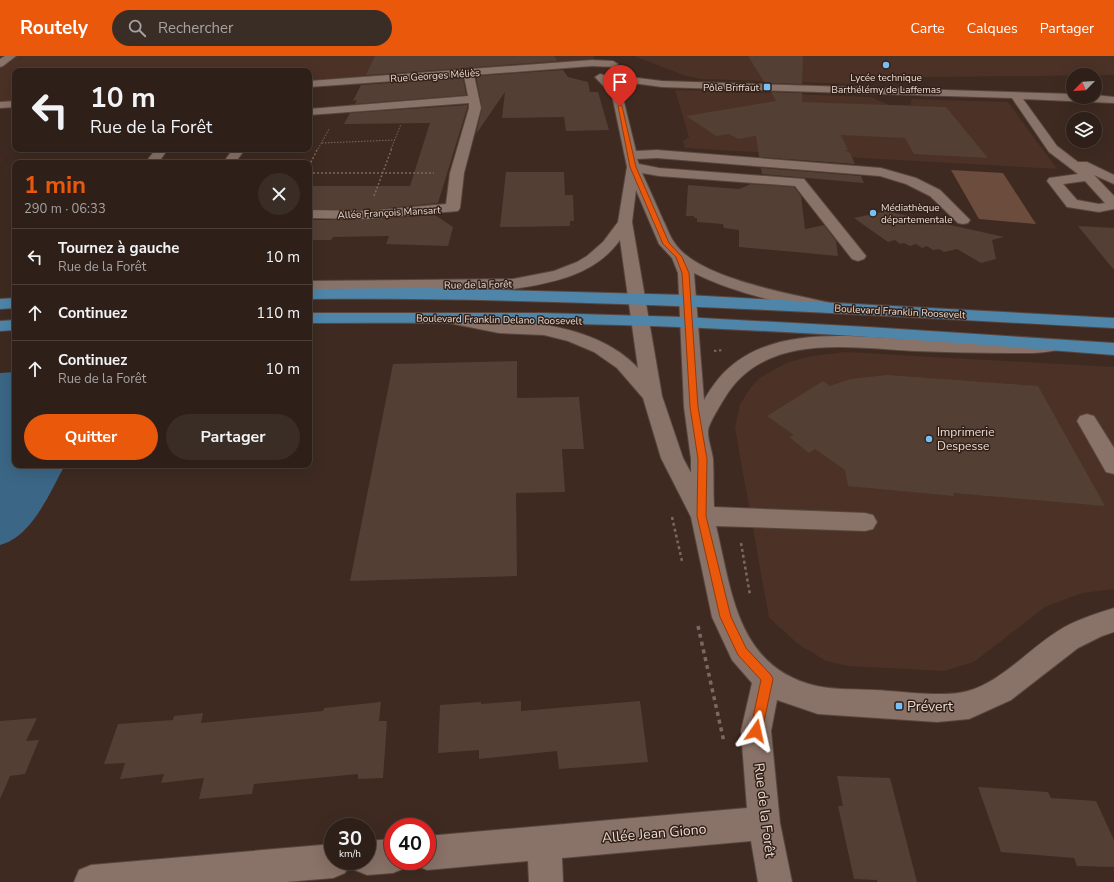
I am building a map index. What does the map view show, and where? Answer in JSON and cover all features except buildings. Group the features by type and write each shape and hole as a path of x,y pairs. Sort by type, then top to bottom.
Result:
{"main road":[{"name":"Boulevard Franklin Delano Roosevelt","path":"312,294 424,293 687,300"},
{"name":"Boulevard Franklin Roosevelt","path":"687,300 1114,323"},
{"path":"0,304 12,303"},
{"name":"Boulevard Franklin Delano Roosevelt","path":"312,318 450,318 689,323"},
{"name":"Boulevard Franklin Roosevelt","path":"689,323 882,332 1114,349"},
{"path":"0,326 12,325"}],"street":[{"path":"0,64 11,56"},
{"name":"Rue Georges Méliès","path":"312,84 561,66 597,70 621,67"},
{"path":"597,70 621,67 662,84 1066,97"},
{"path":"617,94 621,67"},
{"path":"597,70 617,94"},
{"name":"Allée François Mansart","path":"312,214 367,215 453,208 457,173 475,108 469,73"},
{"path":"864,90 887,80"},
{"name":"Rue de la Forêt","path":"617,94 630,155 666,244 679,257 719,280 829,308"},
{"path":"1102,96 1114,95"},
{"path":"1016,96 1053,149 1088,177 1114,204 1099,208 1072,204 1054,181 1088,177"},
{"path":"312,112 474,99"},
{"path":"1102,99 1114,100"},
{"path":"0,105 12,104"},
{"path":"630,155 707,146"},
{"path":"153,160 160,152"},
{"path":"630,155 657,154 881,172 911,182 935,193 963,220"},
{"path":"630,155 659,172 799,182 858,256"},
{"name":"Rue de la Forêt","path":"630,155 624,222 652,396 672,458 702,516"},
{"path":"1069,162 1081,164 1114,180"},
{"name":"Rue de la Forêt","path":"312,286 513,284 534,281 564,273 586,264 602,252 624,222"},
{"name":"Rue de la Forêt","path":"679,257 686,273 694,407 702,459 702,516 725,617 742,652 767,679 756,731 764,824 775,882"},
{"path":"450,318 499,328 544,330 574,338 600,348 624,364 652,396"},
{"path":"697,432 713,400 729,380 743,366 764,354 787,345 825,341 1010,348 1062,346"},
{"path":"1087,421 1114,466"},
{"path":"702,516 866,522"},
{"path":"767,679 788,691 818,700 937,708 969,705 1001,690 1068,639 1095,626 1114,620"},
{"name":"Allée Jean Giono","path":"436,852 764,824"},
{"path":"544,842 546,882"},
{"path":"91,882 324,862"}],"path":[{"path":"367,215 408,104"},
{"path":"312,161 340,109"},
{"path":"322,143 395,140"},
{"path":"312,173 457,173"},
{"path":"722,346 728,355"},
{"path":"713,351 724,350"},
{"path":"672,514 684,568"},
{"path":"696,622 725,744"}],"shaded area":[{"path":"0,56 594,56 594,59 312,80 312,68 12,68 12,101 0,102"},
{"name":"Lycée technique Barthélémy de Laffemas","path":"634,56 1114,56 1114,75 1102,75 1102,68 1066,68 1066,76 853,78 858,84 701,79 686,76"},
{"path":"675,90 871,97 889,105 910,105 912,99 1008,102 1057,169 685,148 683,141 689,137"},
{"path":"951,170 1003,173 1036,224 979,219"},
{"path":"845,352 1114,367 1114,589 1082,593 1045,607 974,662 944,671 848,666 826,661 798,644 769,618 735,428 740,404 751,387 761,377 786,363 812,356"}],"water":[{"path":"12,372 12,468 63,468 39,512 31,523 22,533 0,545 0,373"}],"place":[{"name":"Lycée technique Barthélémy de Laffemas","path":"886,65"},
{"name":"Pôle Briffaut","path":"767,87"},
{"name":"Médiathèque départementale","path":"873,213"},
{"name":"Imprimerie Despesse","path":"929,439"},
{"name":"Prévert","path":"899,706"}],"route":[{"path":"620,106 633,167 666,244 679,257 686,273 694,407 702,459 702,516 725,617 742,652 767,679 756,731"}]}
